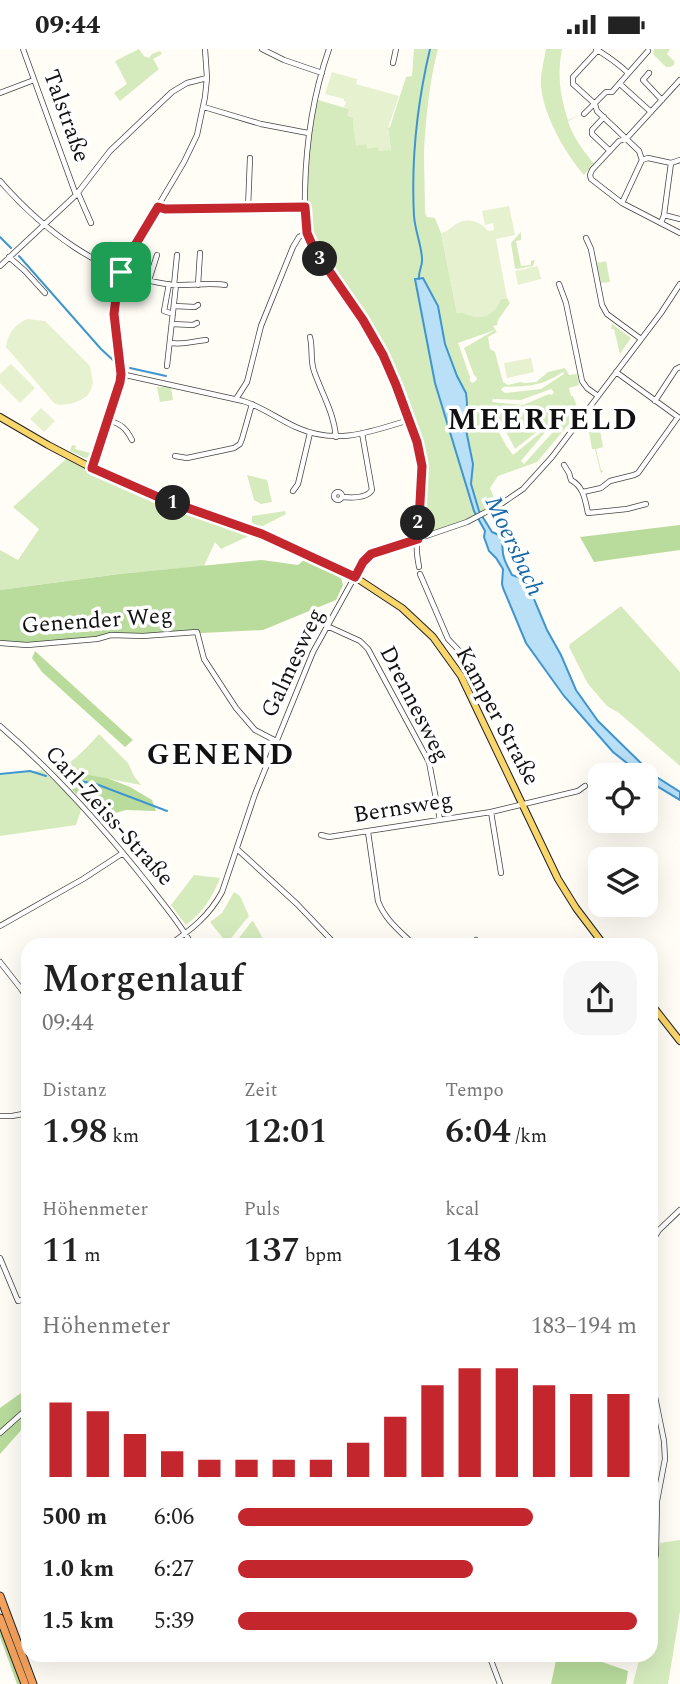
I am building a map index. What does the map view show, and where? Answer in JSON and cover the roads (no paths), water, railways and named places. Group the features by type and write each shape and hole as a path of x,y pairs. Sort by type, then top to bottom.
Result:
{"highway":[{"path":"0,1596 21,1652"},
{"path":"0,1618 25,1684"},
{"path":"25,1662 33,1684"}],"main road":[{"name":"Kamper Straße","path":"0,417 92,468 165,500 262,534 355,577 402,608 427,630 461,676 558,879 596,938"},
{"path":"658,1013 680,1041"}],"street":[{"name":"Talstraße","path":"23,49 77,194 91,223"},
{"path":"92,468 121,374 114,314 122,267 197,135 207,78 205,49"},
{"path":"262,49 322,73"},
{"path":"329,49 309,132 305,207 307,233 318,256 373,336 396,385 417,442 421,463 416,545 419,567"},
{"path":"393,63 396,49"},
{"path":"622,202 642,160 639,151 597,111 595,104 573,83 573,77 597,50 628,73"},
{"path":"584,114 606,92 612,92 648,51"},
{"path":"649,73 643,80 662,100"},
{"path":"0,266 77,194 110,151 172,92 187,83 207,78"},
{"path":"0,93 34,80"},
{"path":"680,80 590,175 591,179 622,202 680,233"},
{"path":"620,84 651,112"},
{"path":"204,107 261,124 309,132"},
{"path":"604,117 592,130 592,134 610,151"},
{"path":"248,208 250,158"},
{"path":"642,160 648,158 671,163 680,160"},
{"path":"661,223 671,163"},
{"path":"0,181 44,224 76,248 121,272 173,285 225,285"},
{"path":"158,207 305,207"},
{"path":"664,215 680,219"},
{"path":"236,399 247,382 261,326 293,247 299,237 307,233"},
{"path":"586,238 591,249 605,313 641,339"},
{"path":"198,285 200,253"},
{"path":"149,280 157,255"},
{"path":"167,366 177,255"},
{"path":"9,257 45,293"},
{"name":"Galmesweg","path":"180,938 204,918 222,892 253,801 313,652 363,562 371,554 486,513 512,497 536,476 670,301 680,283"},
{"path":"559,284 566,303 582,381 598,397"},
{"path":"173,285 164,311 173,314"},
{"path":"174,306 198,305"},
{"path":"172,324 197,323"},
{"path":"310,337 313,366 331,413 336,437"},
{"path":"170,343 190,344 206,340"},
{"path":"654,401 680,367"},
{"path":"583,492 638,473 679,418 617,372"},
{"path":"121,374 253,404 310,433 336,437 409,420"},
{"path":"610,380 624,378"},
{"path":"175,456 187,458 234,448 240,444 253,404"},
{"path":"108,420 125,427 132,440"},
{"path":"293,491 298,484 310,433"},
{"path":"342,497 367,495 372,490 362,433"},
{"path":"564,465 571,480 577,483 583,492 588,513 646,505"},
{"path":"420,574 444,632 469,661"},
{"name":"Drennesweg","path":"327,626 360,641 368,649 429,762 440,820"},
{"name":"Genender Weg","path":"0,643 27,645 97,639 111,635 143,636 197,632 204,659 236,708 255,730 276,741"},
{"name":"Carl-Zeiss-Straße","path":"0,726 57,779 123,853 188,938"},
{"name":"Bernsweg","path":"321,835 329,837 368,832 491,812 578,791 585,786"},
{"path":"491,812 501,873"},
{"path":"368,832 378,901 388,920 407,938"},
{"path":"237,849 329,938"},
{"path":"0,926 123,853"},
{"path":"0,962 21,989"},
{"path":"0,1116 21,1114"},
{"path":"658,1232 680,1210"},
{"path":"0,1258 18,1301 21,1300"},
{"path":"658,1411 664,1441 664,1459 658,1495"},
{"path":"0,1433 21,1414"},
{"path":"492,1662 500,1684"}],"water":[{"name":"Moersbach","path":"423,278 438,306 445,344 466,393 466,430 473,464 471,484 479,511 492,532 500,536 504,558 512,575 526,580 576,690 598,721 641,763 627,763 613,752 564,696 526,643 503,588 503,569 489,551 484,537 485,531 474,511 435,383 415,279"},
{"name":"Moersbach","path":"658,778 680,792 680,800 658,787"}],"waterway":[{"name":"Moersbach","path":"419,279 422,261 414,216 414,153 418,111 430,49"},
{"path":"0,237 11,248"},
{"path":"19,256 114,361"},
{"path":"130,368 166,376"},
{"path":"0,774 30,771 46,776"},
{"path":"63,778 96,784 167,811"}],"district":[{"name":"MEERFELD","path":"543,420"},
{"name":"GENEND","path":"221,755"}]}
